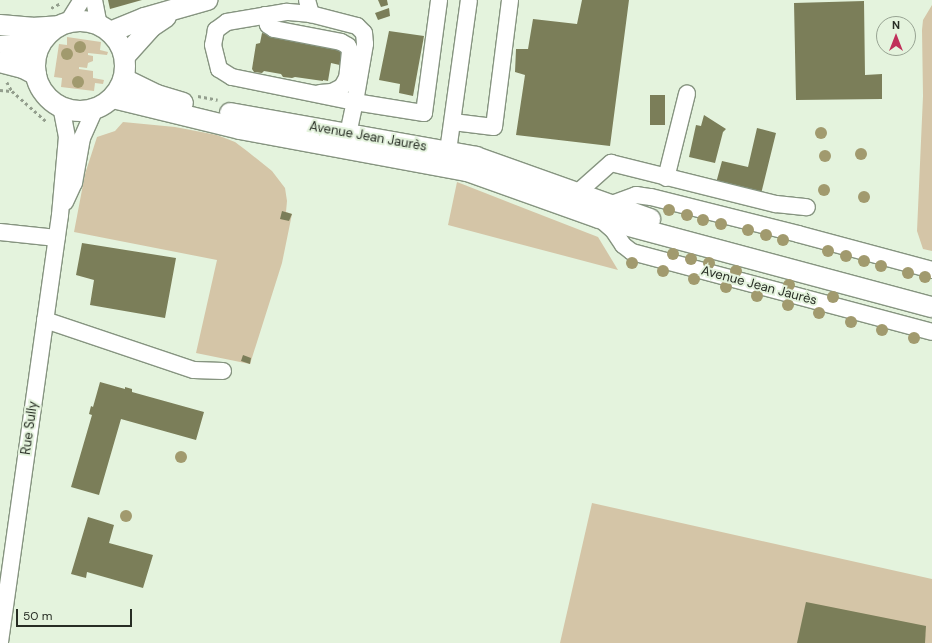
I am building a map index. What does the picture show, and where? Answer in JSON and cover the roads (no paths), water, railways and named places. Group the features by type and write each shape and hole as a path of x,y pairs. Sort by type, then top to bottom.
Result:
{"main road":[{"path":"105,28 179,9 207,0"},
{"path":"125,56 151,27 179,9"},
{"path":"0,25 32,28 63,24 89,22 105,28 120,43 125,56 124,79 120,89 113,98 95,109 72,111 61,107 44,94 35,69 37,53 41,43 48,34 63,24"},
{"path":"1,50 23,68 35,69"},
{"name":"Avenue Jean Jaurès","path":"124,79 157,95 200,107 448,151 482,159 576,194 604,212 644,217 932,294"},
{"name":"Avenue Jean Jaurès","path":"113,98 240,129 467,171 932,307"}],"street":[{"path":"63,24 82,0"},
{"path":"94,0 105,28"},
{"path":"348,134 355,102 365,44 364,33 357,26 309,7 227,22 216,30 214,45 219,69 232,77 355,102 424,113 440,0"},
{"path":"448,151 470,0"},
{"path":"452,122 494,127 510,0"},
{"path":"264,15 268,25 274,29 340,42 348,46 350,51 347,64 347,78 342,86 332,92 315,94"},
{"path":"1,50 41,43"},
{"path":"666,178 687,94"},
{"name":"Rue Sully","path":"0,642 7,535 45,320 60,215 67,137 61,107"},
{"name":"Rue Sully","path":"60,215 74,183 82,138 95,109"},
{"path":"576,194 611,163 666,178 776,204 807,207"},
{"path":"604,212 636,195 652,197 932,270"},
{"name":"Avenue Jean Jaurès","path":"604,212 623,245 632,252 932,332"},
{"path":"0,232 57,238"},
{"path":"45,320 194,370 223,371"}]}
